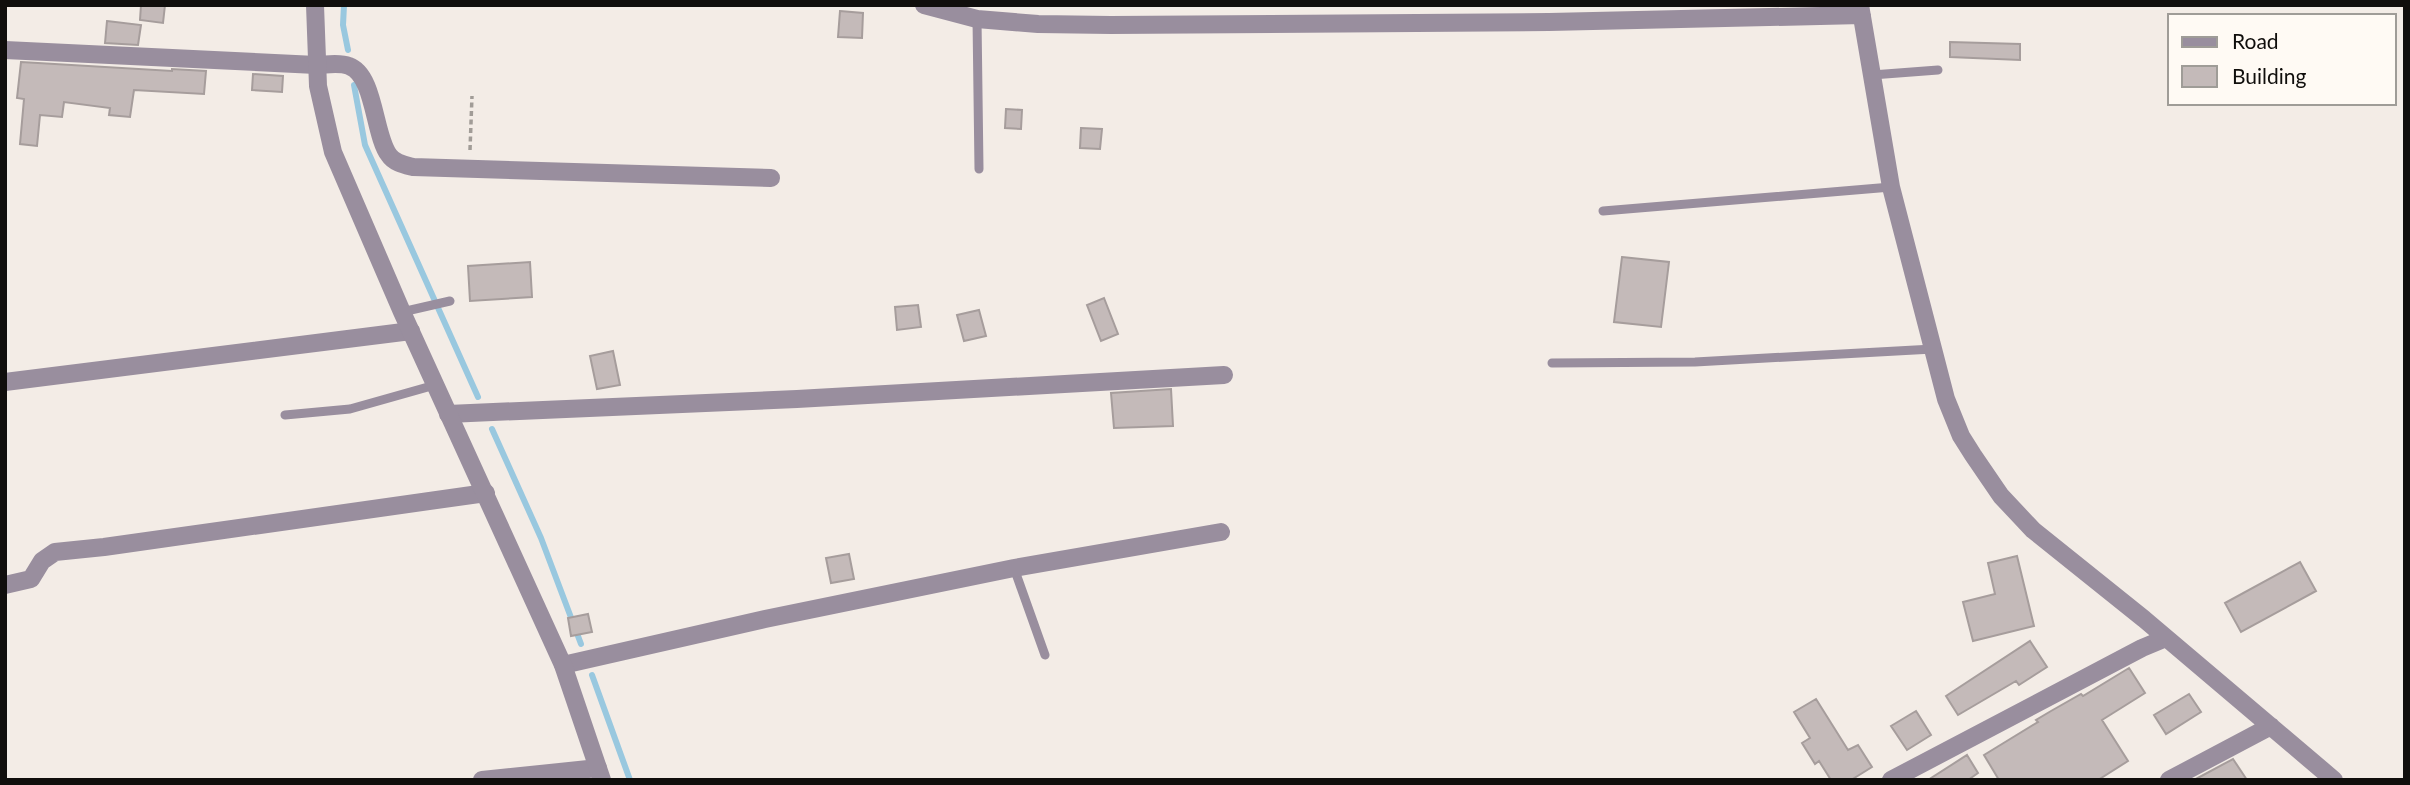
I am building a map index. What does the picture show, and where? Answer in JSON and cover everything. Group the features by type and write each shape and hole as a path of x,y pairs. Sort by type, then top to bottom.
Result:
{"street":[{"path":"315,5 320,104 332,152 563,665 600,774 482,780"},
{"path":"923,5 977,19 1038,24 1111,25 1562,22 1861,10 1891,187 1946,399 1961,436 2001,496 2033,530 2144,619 2334,780"},
{"path":"5,50 316,65 346,64 354,68 368,89 388,155 413,167 771,178"},
{"path":"5,382 411,331"},
{"path":"448,414 797,399 1224,375"},
{"path":"5,585 31,579 42,561 55,552 486,493"},
{"path":"563,665 1014,568 1221,532"},
{"path":"2142,648 2144,619"},
{"path":"1891,780 2142,648 2166,638"},
{"path":"2169,780 2271,726"}],"lane":[{"path":"977,19 979,169"},
{"path":"1872,75 1938,70"},
{"path":"1603,211 1891,187"},
{"path":"402,312 450,301"},
{"path":"1552,363 1695,362 1933,349"},
{"path":"285,415 349,408 435,385"},
{"path":"1014,568 1045,655"}],"path":[{"path":"469,170 472,96"}],"building":[{"path":"141,5 165,5 163,23 140,20"},
{"path":"840,11 863,13 862,38 838,37"},
{"path":"107,21 141,25 138,45 105,43"},
{"path":"1950,42 2020,44 2020,60 1950,57"},
{"path":"21,62 206,71 204,94 134,90 130,117 109,115 110,108 64,102 62,117 40,115 37,146 20,144 24,99 17,98"},
{"path":"253,74 283,76 282,92 252,90"},
{"path":"1006,109 1022,110 1021,129 1005,128"},
{"path":"1081,128 1102,129 1100,149 1080,148"},
{"path":"1622,257 1669,262 1661,327 1614,322"},
{"path":"530,262 532,297 470,301 468,266"},
{"path":"1104,298 1118,334 1101,341 1087,305"},
{"path":"918,305 921,327 897,330 895,307"},
{"path":"979,310 986,336 964,341 957,315"},
{"path":"613,351 620,385 597,389 590,356"},
{"path":"1171,389 1173,426 1114,428 1111,393"},
{"path":"849,554 854,579 831,583 826,558"},
{"path":"2017,556 2034,626 1973,641 1963,602 1995,594 1988,563"},
{"path":"2300,562 2316,591 2241,632 2225,603"},
{"path":"588,614 592,632 571,636 568,618"},
{"path":"2030,641 2047,667 2019,685 2016,681 1958,715 1946,696"},
{"path":"2129,668 2145,693 2102,720 2128,761 2098,780 1999,780 1984,755 2038,722 2036,720"},
{"path":"2189,694 2201,712 2166,734 2154,715"},
{"path":"1816,699 1848,750 1858,745 1872,767 1851,780 1831,780 1819,761 1815,764 1802,743 1810,738 1794,712"},
{"path":"1916,711 1931,735 1907,750 1891,726"},
{"path":"1967,755 1978,773 1968,780 1928,780"},
{"path":"2233,759 2247,780 2194,780"}],"waterway":[{"path":"344,5 343,25 348,50"},
{"path":"354,85 365,145 478,397"},
{"path":"492,429 541,538 581,644"},
{"path":"592,675 630,780"}]}
